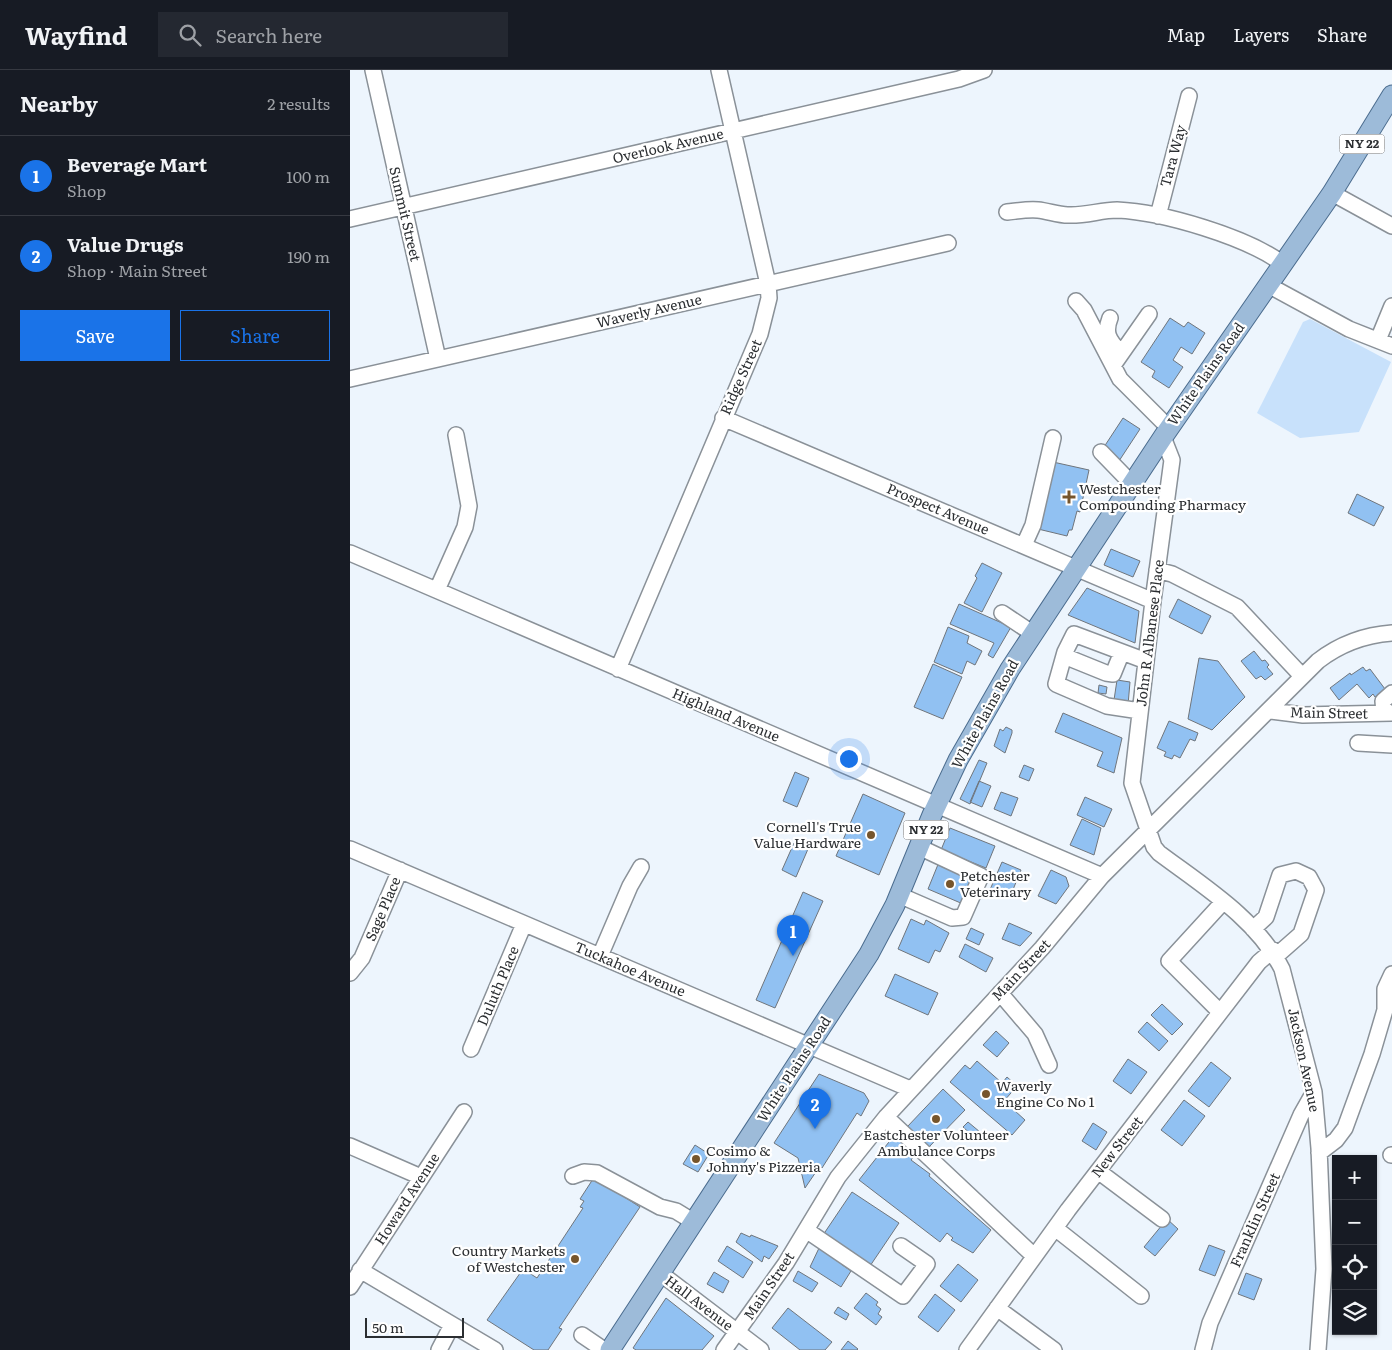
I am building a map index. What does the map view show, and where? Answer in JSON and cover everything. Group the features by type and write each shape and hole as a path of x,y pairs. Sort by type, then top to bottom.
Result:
{"main road":[{"name":"White Plains Road","path":"610,1350 869,954 900,895 937,804 992,699 1032,633 1166,432 1332,193 1392,95"}],"street":[{"name":"Summit Street","path":"373,70 438,359"},
{"name":"Ridge Street","path":"618,668 760,334 769,298 768,284 719,70"},
{"name":"Overlook Avenue","path":"350,219 966,77 984,70"},
{"name":"Tara Way","path":"1158,216 1189,96"},
{"path":"1332,193 1392,226"},
{"path":"1007,212 1037,210 1069,215 1098,210 1119,210 1158,216 1219,234 1269,253 1283,264"},
{"name":"Waverly Avenue","path":"350,379 948,243"},
{"path":"1268,285 1349,329 1385,343 1392,306"},
{"path":"1076,301 1084,310 1096,336 1118,359"},
{"path":"1118,359 1149,314"},
{"path":"1110,318 1107,326 1108,339 1118,359 1120,379 1166,432"},
{"name":"Prospect Avenue","path":"723,418 1152,601"},
{"name":"John R Albanese Place","path":"1149,828 1132,783 1152,601 1172,460 1166,432"},
{"path":"437,590 464,527 469,506 456,435"},
{"path":"1024,545 1033,525 1053,438"},
{"path":"1101,452 1132,484"},
{"name":"Highland Avenue","path":"350,553 1102,876"},
{"path":"1157,570 1172,574 1237,607 1302,676"},
{"path":"1002,613 1032,633"},
{"path":"1270,711 1302,676 1321,659 1350,642 1371,635 1392,633"},
{"path":"1140,711 1107,706 1056,684 1064,656 1074,634 1146,661"},
{"path":"1064,656 1113,674 1122,652"},
{"path":"1388,713 1383,700 1392,693"},
{"name":"Main Street","path":"724,1350 786,1264 838,1177 886,1117 1042,948 1102,876 1270,711 1303,715 1388,713"},
{"path":"1358,743 1392,745"},
{"name":"Jackson Avenue","path":"1149,828 1154,847 1159,853 1223,902 1252,929 1274,953 1282,969 1314,1092 1319,1153 1324,1269 1318,1350"},
{"path":"900,895 952,918 963,917 981,876 920,847"},
{"name":"Tuckahoe Avenue","path":"350,849 910,1089"},
{"path":"600,956 630,886 641,867"},
{"name":"Sage Place","path":"350,973 362,958 400,870"},
{"name":"New Street","path":"967,1350 1055,1228 1259,962 1294,943 1302,934 1316,890 1309,876 1296,871 1280,875 1266,917 1252,929"},
{"path":"1220,1012 1169,961 1223,902"},
{"name":"Duluth Place","path":"471,1049 524,924"},
{"path":"1319,1153 1336,1140 1348,1121 1372,1054 1384,1010 1385,989 1392,974"},
{"path":"1000,992 1035,1034 1049,1065"},
{"name":"Franklin Street","path":"1204,1350 1210,1323 1301,1115 1314,1092"},
{"name":"Howard Avenue","path":"350,1287 464,1112"},
{"path":"886,1117 1034,1256"},
{"path":"350,1146 421,1177"},
{"path":"1098,1171 1162,1219"},
{"path":"573,1176 584,1172 597,1173 660,1207 676,1211 694,1222"},
{"path":"1055,1228 1142,1296"},
{"path":"806,1230 903,1296 927,1264 901,1246"},
{"path":"360,1270 494,1350"},
{"name":"Hall Avenue","path":"660,1273 761,1350"},
{"path":"997,1308 1054,1350"},
{"path":"439,1350 452,1325"},
{"path":"582,1335 604,1350"}],"shaded area":[{"path":"1310,319 1391,362 1359,432 1300,438 1257,413 1303,322"}],"building":[{"path":"1170,318 1184,327 1188,322 1205,333 1192,354 1181,347 1173,360 1183,367 1169,388 1152,377 1155,371 1141,362"},
{"path":"1123,418 1140,429 1119,461 1102,450"},
{"path":"1053,462 1089,470 1080,512 1077,511 1072,530 1069,530 1067,536 1038,529"},
{"path":"1357,494 1384,507 1374,526 1348,513"},
{"path":"1111,549 1140,561 1133,577 1104,565"},
{"path":"982,563 1002,573 982,612 964,603 977,578 975,576"},
{"path":"1087,588 1139,611 1135,643 1068,615"},
{"path":"1178,599 1211,616 1202,634 1169,617"},
{"path":"959,604 1011,627 993,658 988,655 994,643 950,624"},
{"path":"948,627 969,636 967,643 982,651 975,665 967,661 962,674 934,662"},
{"path":"1254,651 1262,661 1265,660 1269,665 1267,667 1273,674 1265,680 1261,676 1256,679 1241,661"},
{"path":"1199,658 1218,661 1245,697 1212,730 1188,719"},
{"path":"933,664 962,677 943,719 914,707"},
{"path":"1363,667 1366,671 1370,669 1385,689 1375,697 1373,694 1369,698 1357,684 1339,700 1330,688 1350,673 1351,675"},
{"path":"1117,680 1130,682 1128,705 1114,700"},
{"path":"1099,685 1107,687 1106,694 1098,693"},
{"path":"1063,713 1122,738 1114,773 1097,766 1103,752 1055,732"},
{"path":"1169,721 1198,733 1195,741 1190,739 1180,758 1174,755 1172,759 1164,756 1166,752 1157,748"},
{"path":"1006,727 1012,730 1012,733 1005,753 994,746 1000,729 1003,731"},
{"path":"979,760 987,763 970,804 960,799"},
{"path":"1024,765 1034,769 1029,781 1019,777"},
{"path":"795,772 809,778 797,807 783,801"},
{"path":"979,781 991,786 982,807 970,802"},
{"path":"1001,792 1018,798 1011,816 994,809"},
{"name":"Cornell's True Value Hardware","path":"863,794 905,813 879,875 836,856"},
{"path":"1085,797 1112,809 1104,827 1077,815"},
{"path":"1082,819 1101,828 1094,855 1070,845"},
{"path":"950,828 995,846 986,868 941,850"},
{"path":"794,843 808,849 796,877 782,870"},
{"name":"Petchester Veterinary","path":"939,862 973,879 963,904 928,889"},
{"path":"1002,862 1021,870 1010,897 998,892 997,895 989,892"},
{"path":"1051,870 1066,877 1069,886 1056,904 1038,896"},
{"path":"803,892 823,901 775,1008 756,1000"},
{"path":"911,919 924,925 926,920 949,933 940,952 935,950 929,963 898,949"},
{"path":"1009,923 1032,933 1020,946 1002,939"},
{"path":"971,928 984,934 979,945 966,939"},
{"path":"965,944 993,958 986,972 959,957"},
{"path":"895,974 938,993 928,1015 885,996"},
{"path":"1162,1004 1183,1024 1172,1035 1151,1015"},
{"path":"1147,1022 1168,1041 1159,1051 1138,1032"},
{"path":"996,1031 1009,1043 997,1057 983,1045"},
{"path":"1128,1059 1147,1072 1131,1094 1113,1081"},
{"name":"Waverly Engine Co No 1","path":"977,1061 1002,1083 1007,1077 1017,1086 1004,1101 1025,1120 1012,1135 950,1082 965,1065 970,1069"},
{"path":"1211,1062 1231,1078 1209,1107 1188,1091"},
{"path":"819,1074 864,1093 869,1101 861,1116 857,1113 822,1168 820,1166 805,1188 798,1158 774,1143"},
{"name":"Eastchester Volunteer Ambulance Corps","path":"943,1089 965,1110 928,1148 907,1127"},
{"path":"1184,1100 1205,1116 1182,1146 1161,1130"},
{"path":"968,1122 980,1132 975,1138 963,1127"},
{"path":"1093,1123 1107,1132 1096,1150 1082,1141"},
{"path":"896,1133 916,1153 911,1160 930,1174 929,1176 991,1230 973,1253 951,1240 953,1238 947,1233 940,1242 859,1180"},
{"name":"Cosimo & Johnny's Pizzeria","path":"695,1145 709,1154 698,1172 683,1164"},
{"path":"593,1179 597,1182 598,1180 640,1207 559,1328 562,1329 548,1350 534,1350 487,1320 523,1269 537,1278 583,1208 580,1207 584,1201 580,1199"},
{"path":"852,1192 899,1223 870,1266 823,1235"},
{"path":"1167,1219 1178,1229 1155,1256 1144,1247"},
{"path":"741,1233 778,1246 769,1259 764,1256 762,1262 736,1242"},
{"path":"1209,1245 1225,1251 1215,1276 1199,1270"},
{"path":"727,1246 753,1262 743,1278 718,1261"},
{"path":"820,1246 843,1261 841,1264 851,1271 841,1287 810,1267"},
{"path":"958,1264 978,1280 961,1302 940,1286"},
{"path":"798,1271 818,1283 812,1292 793,1281"},
{"path":"714,1272 729,1281 723,1293 707,1284"},
{"path":"1246,1273 1262,1279 1254,1300 1238,1294"},
{"path":"866,1293 878,1302 876,1305 881,1309 878,1314 882,1317 876,1325 854,1308"},
{"path":"935,1294 955,1310 938,1332 918,1317"},
{"path":"666,1298 714,1336 702,1350 636,1350 633,1348"},
{"path":"838,1307 849,1314 846,1320 834,1313"},
{"path":"788,1308 832,1342 825,1350 800,1350 772,1328"},
{"path":"848,1341 858,1349 841,1350"}],"place":[{"name":"Westchester Compounding Pharmacy","path":"1069,497"},
{"name":"Cornell's True Value Hardware","path":"871,835"},
{"name":"Petchester Veterinary","path":"950,884"},
{"name":"Beverage Mart","path":"793,956"},
{"name":"Waverly Engine Co No 1","path":"986,1094"},
{"name":"Eastchester Volunteer Ambulance Corps","path":"936,1119"},
{"name":"Value Drugs","path":"815,1129"},
{"name":"Cosimo & Johnny's Pizzeria","path":"696,1159"},
{"name":"Country Markets of Westchester","path":"575,1259"}]}
